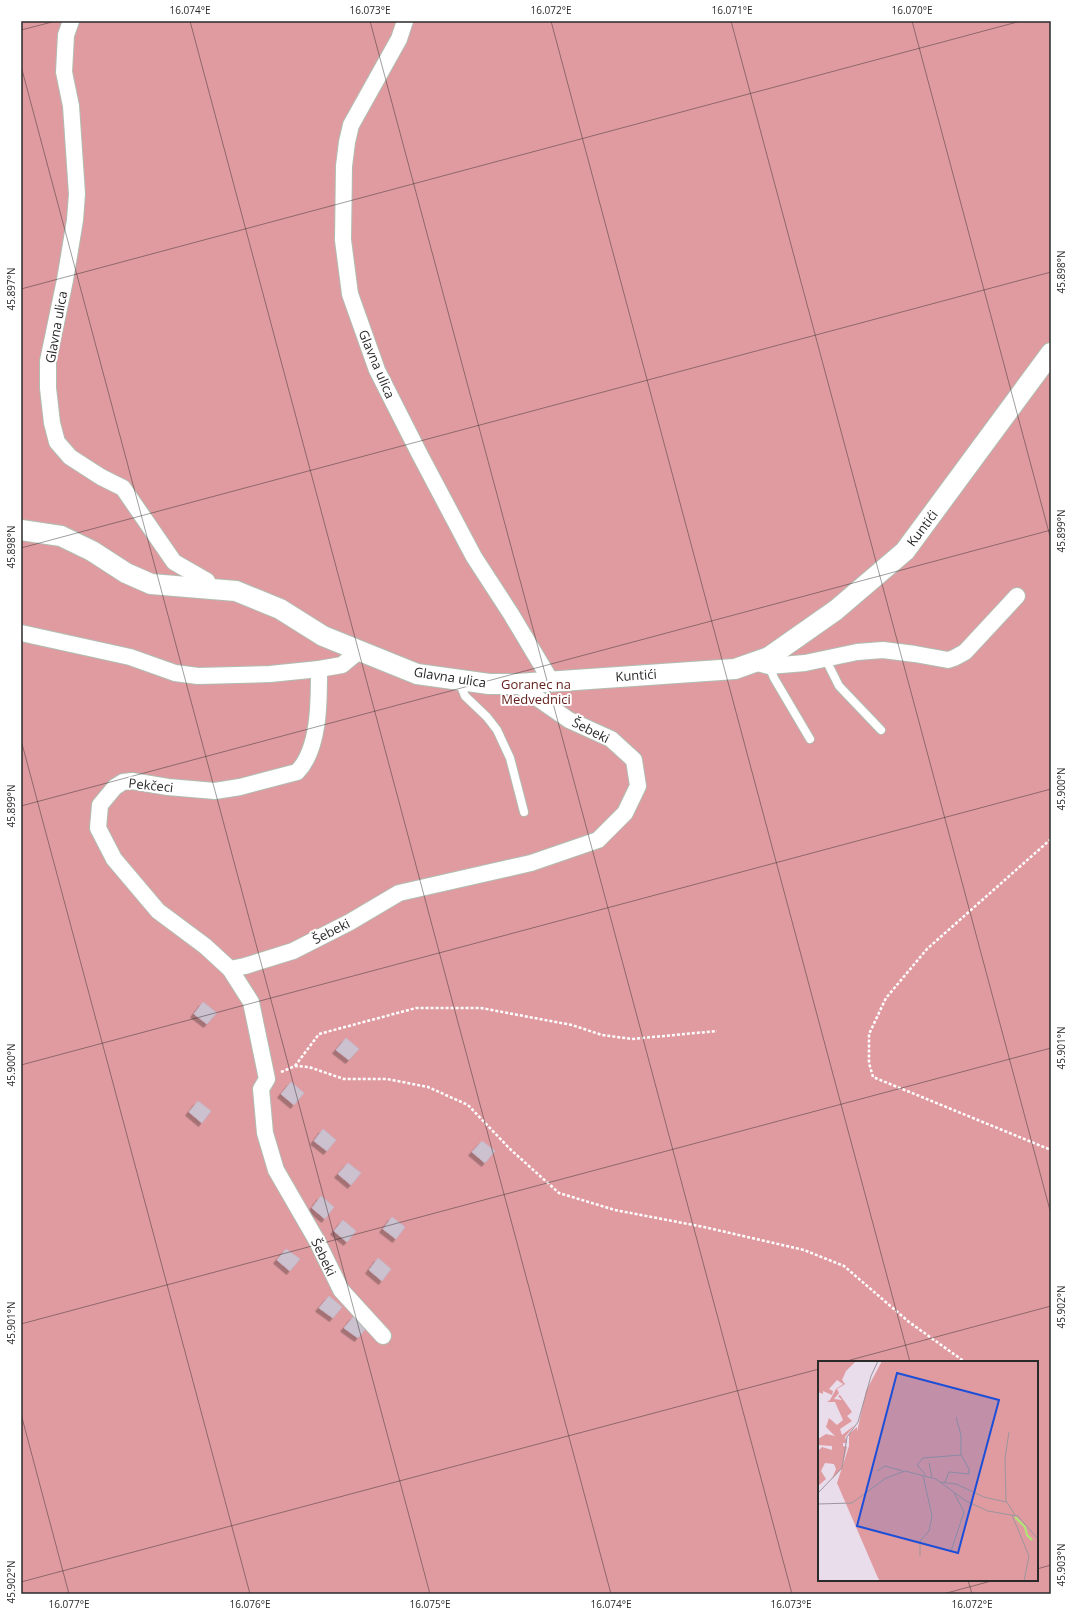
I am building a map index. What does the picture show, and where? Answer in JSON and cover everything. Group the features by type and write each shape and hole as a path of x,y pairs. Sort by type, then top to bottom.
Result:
{"street":[{"name":"Glavna ulica","path":"71,21 66,35 64,72 71,106 77,194 75,220 70,250 48,361 48,388 52,423 57,442 70,458 101,477 123,488 174,562 207,581 209,588"},
{"name":"Glavna ulica","path":"405,21 399,39 351,125 347,142 344,166 343,240 350,294 377,370 419,453 474,557 511,614 551,681"},
{"name":"Kuntići","path":"762,664 769,657 836,610 905,551 1051,353"},
{"name":"Glavna ulica","path":"21,530 61,536 92,551 126,574 150,584 236,591 280,609 323,636 417,674 489,684 517,684"},
{"name":"Kuntići","path":"517,684 735,669 762,664 805,663 857,652 883,650 948,660 965,652 1017,596"},
{"path":"21,633 130,657 175,673 190,675 270,674 319,669 342,665 359,651"},
{"name":"Pekčeci","path":"230,969 205,946 158,911 114,859 98,828 100,805 115,787 123,782 132,781 168,787 215,791 240,787 297,772 303,766 310,753 317,718 319,669"},
{"name":"Šebeki","path":"383,1336 341,1290 317,1241 276,1170 265,1133 261,1089 267,1079 251,1002 230,969 245,966 293,950 350,922 399,893 531,863 598,840 625,813 638,786 634,760 611,740 569,720 517,684"}],"lane":[{"path":"825,658 839,686 881,730"},
{"path":"762,664 774,678 810,739"},
{"path":"458,680 465,696 488,717 497,730 510,758 524,812"}],"path":[{"path":"1051,839 927,949 886,998 869,1034 869,1063 873,1077 1051,1150"},
{"path":"267,1079 295,1066 319,1034 416,1008 481,1008 572,1025 602,1035 632,1039 717,1031"},
{"path":"295,1066 309,1067 344,1079 387,1078 428,1088 468,1105 510,1150 559,1193 615,1210 704,1227 804,1250 844,1266 909,1322 964,1361"}],"green space":[{"name":"Goranec na Medvednici","path":"21,21 1051,21 1051,1594 21,1594"}],"building":[{"path":"203,1002 217,1013 207,1024 194,1014"},
{"path":"346,1038 359,1049 349,1060 336,1050"},
{"path":"291,1082 304,1093 294,1105 281,1094"},
{"path":"198,1101 211,1111 202,1123 189,1112"},
{"path":"323,1129 336,1140 327,1151 314,1141"},
{"path":"482,1141 495,1151 485,1163 472,1152"},
{"path":"348,1163 361,1173 351,1185 338,1174"},
{"path":"321,1196 334,1207 325,1219 312,1208"},
{"path":"392,1217 405,1227 396,1239 383,1229"},
{"path":"343,1220 356,1231 347,1242 334,1231"},
{"path":"286,1249 300,1259 290,1271 277,1260"},
{"path":"378,1258 391,1269 382,1281 369,1270"},
{"path":"329,1296 342,1307 333,1318 319,1308"},
{"path":"354,1316 367,1327 358,1338 344,1328"}]}
